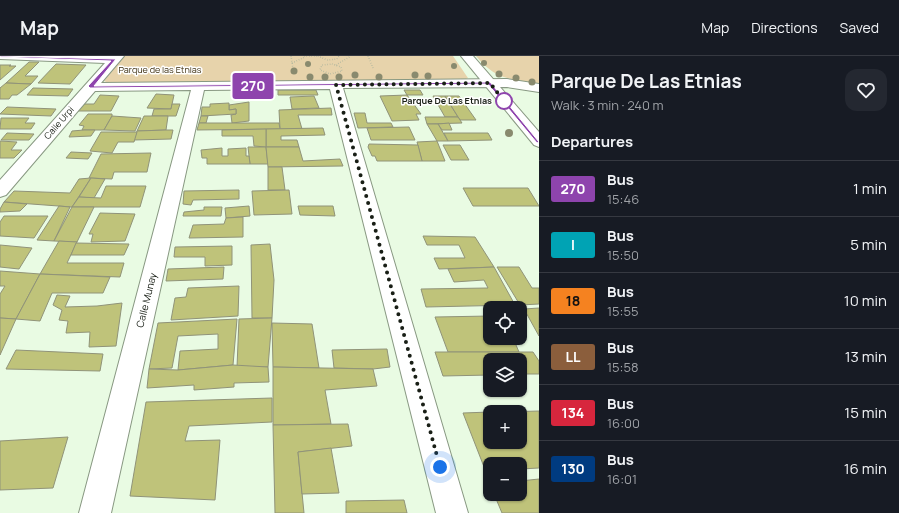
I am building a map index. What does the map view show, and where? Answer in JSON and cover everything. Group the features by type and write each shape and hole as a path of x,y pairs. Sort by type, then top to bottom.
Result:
{"street":[{"path":"0,56 116,58"},
{"path":"467,56 539,142"},
{"name":"Calle Urpi","path":"0,191 116,58"},
{"path":"334,71 452,513"},
{"path":"90,87 198,86 334,71 507,83 539,88"},
{"name":"Calle Munay","path":"95,513 198,86"}],"path":[{"path":"292,63 304,56 318,56 330,61 337,59 339,56"},
{"path":"330,61 334,71 351,56"},
{"path":"364,56 369,58"}],"green space":[{"name":"Parque de las Etnias","path":"124,56 453,56 468,78 464,80 111,84 104,81"},
{"name":"Parque de las Etnias","path":"476,56 539,56 539,84 511,79 497,74 490,70"}],"building":[{"path":"29,62 39,62 25,76 38,76 31,84 6,83"},
{"path":"56,64 86,65 70,84 38,83"},
{"path":"0,65 11,65 9,66 16,66 0,80"},
{"path":"6,83 31,84 17,95 12,95 9,99 0,99 0,88"},
{"path":"33,88 73,89 68,96 27,95"},
{"path":"278,90 316,90 318,95 278,95"},
{"path":"404,90 420,90 423,95 407,95"},
{"path":"156,94 174,95 171,109 147,108"},
{"path":"100,95 119,96 111,111 78,111 84,104 94,104"},
{"path":"407,95 421,114 416,114 419,120 392,121 380,96"},
{"path":"314,96 319,108 292,109 290,97"},
{"path":"433,96 445,96 458,117 445,117"},
{"path":"445,96 459,96 476,120 460,120"},
{"path":"249,102 249,121 232,123 231,115 236,114 236,109 229,110 229,105"},
{"path":"229,103 229,110 236,109 236,114 201,116 202,107 210,107 210,104"},
{"path":"172,104 180,104 176,116 152,116 154,109 171,109"},
{"path":"7,107 56,109 51,116 0,114"},
{"path":"331,108 332,115 298,115 302,129 280,129 279,110"},
{"path":"354,113 365,113 367,123 391,123 393,127 358,128"},
{"path":"88,114 112,114 112,116 104,130 82,130 84,126 79,125"},
{"path":"112,116 141,118 135,131 104,130"},
{"path":"144,116 168,116 166,130 137,131"},
{"path":"201,116 208,116 206,123 199,123"},
{"path":"425,117 458,117 462,123 427,124"},
{"path":"1,118 29,118 25,123 35,123 31,129 0,129"},
{"path":"199,123 279,123 280,129 197,130"},
{"path":"449,123 452,130 442,130 438,124"},
{"path":"427,124 438,124 448,141 437,141"},
{"path":"409,127 415,140 371,140 367,128"},
{"path":"323,128 325,135 281,136 281,140 297,140 299,147 266,147 266,129"},
{"path":"266,129 266,147 254,146 253,136 222,136 222,130"},
{"path":"95,130 91,136 69,137 72,131"},
{"path":"173,130 171,139 134,140 137,131"},
{"path":"101,132 137,132 134,142 118,142 112,153 90,151"},
{"path":"7,133 34,134 29,140 1,140"},
{"path":"444,133 488,133 492,140 448,141"},
{"path":"0,141 17,142 11,150 22,150 14,158 0,158"},
{"path":"437,141 445,161 422,161 417,142"},
{"path":"369,144 418,145 422,161 377,161 375,156 372,156 368,147"},
{"path":"443,145 460,145 469,160 451,160"},
{"path":"248,147 266,147 268,164 250,164"},
{"path":"266,147 299,147 303,161 340,159 343,166 268,167"},
{"path":"222,148 222,156 228,156 228,149 246,148 246,156 249,156 250,164 207,164 207,158 202,158 201,150"},
{"path":"71,152 92,153 88,159 66,158"},
{"path":"151,153 147,172 114,172 112,179 89,178 101,154"},
{"path":"268,167 282,167 285,190 268,190"},
{"path":"91,178 72,207 4,202 14,191 70,193 79,179"},
{"path":"91,178 105,179 94,198 79,197"},
{"path":"106,186 146,186 140,207 72,207 79,197 101,198"},
{"path":"463,188 528,188 539,206 473,206"},
{"path":"239,190 239,199 193,200 191,205 183,204 184,191"},
{"path":"289,190 292,214 254,215 252,191"},
{"path":"4,202 27,204 20,211 0,212"},
{"path":"59,206 70,207 54,241 37,240"},
{"path":"249,206 250,216 226,218 225,208"},
{"path":"298,206 333,206 335,216 300,215"},
{"path":"72,207 94,207 77,242 54,241"},
{"path":"204,207 222,207 221,216 183,216 184,212 204,210"},
{"path":"100,213 135,214 125,241 91,242 93,234 89,234"},
{"path":"4,216 48,216 34,238 0,236 0,222"},
{"path":"243,217 243,237 189,238 193,225 224,224 226,218"},
{"path":"423,236 475,237 494,267 439,269 434,258 465,258 459,245 427,245"},
{"path":"59,241 77,242 67,263 124,263 120,277 40,274"},
{"path":"76,243 129,244 124,255 71,255"},
{"path":"270,244 274,280 272,318 252,318 251,245"},
{"path":"0,245 32,248 19,269 0,267"},
{"path":"232,246 232,265 205,266 205,257 174,257 175,247"},
{"path":"224,267 223,279 166,281 168,269"},
{"path":"494,267 513,301 483,301 483,306 426,307 421,289 488,288 484,280 454,282 448,269"},
{"path":"497,267 519,267 532,288 539,288 539,304 527,305 527,301 518,301"},
{"path":"0,271 40,274 16,319 0,318 0,294 5,286 0,286"},
{"path":"40,274 110,277 103,293 52,293 40,321 16,319"},
{"path":"239,286 238,316 171,320 175,298 186,297 188,288"},
{"path":"57,295 70,296 65,307 97,306 122,303 116,346 89,347 90,332 66,333 68,321 59,320 62,310 53,305"},
{"path":"539,308 539,336 527,314 527,309"},
{"path":"483,316 483,345 516,345 519,352 448,352 435,317"},
{"path":"0,318 16,319 0,355"},
{"path":"272,318 268,367 237,367 239,319"},
{"path":"237,319 233,365 178,370 180,351 218,349 218,334 178,336 172,368 149,369 158,323"},
{"path":"272,323 312,324 319,368 273,367"},
{"path":"387,349 390,367 373,369 334,368 332,350"},
{"path":"16,350 103,354 100,371 6,369"},
{"path":"435,352 533,352 539,361 539,374 527,374 527,353 483,353 483,375 443,376"},
{"path":"233,365 268,367 269,382 234,383 234,387 194,390 194,385 147,388 149,369 178,370"},
{"path":"273,367 373,369 377,386 325,390 331,424 273,425"},
{"path":"272,398 272,422 189,426 185,441 220,440 215,500 130,496 146,402"},
{"path":"527,411 539,411 539,468 527,469 527,457 483,457 483,464 463,413 483,412 483,449 527,449"},
{"path":"348,424 352,446 298,452 304,513 275,513 273,425"},
{"path":"68,437 53,488 0,490 0,441"},
{"path":"331,448 339,493 302,494 298,452"},
{"path":"539,479 539,513 502,513 497,501 527,501 527,480"},
{"path":"404,500 407,513 346,513 346,501"}],"bus line":[{"name":"270","path":"0,56 114,60 90,87 490,83 539,142"}],"place":[{"name":"Parque De Las Etnias","path":"504,101"}],"route":[{"path":"440,467 336,85 490,83 504,101"}]}
